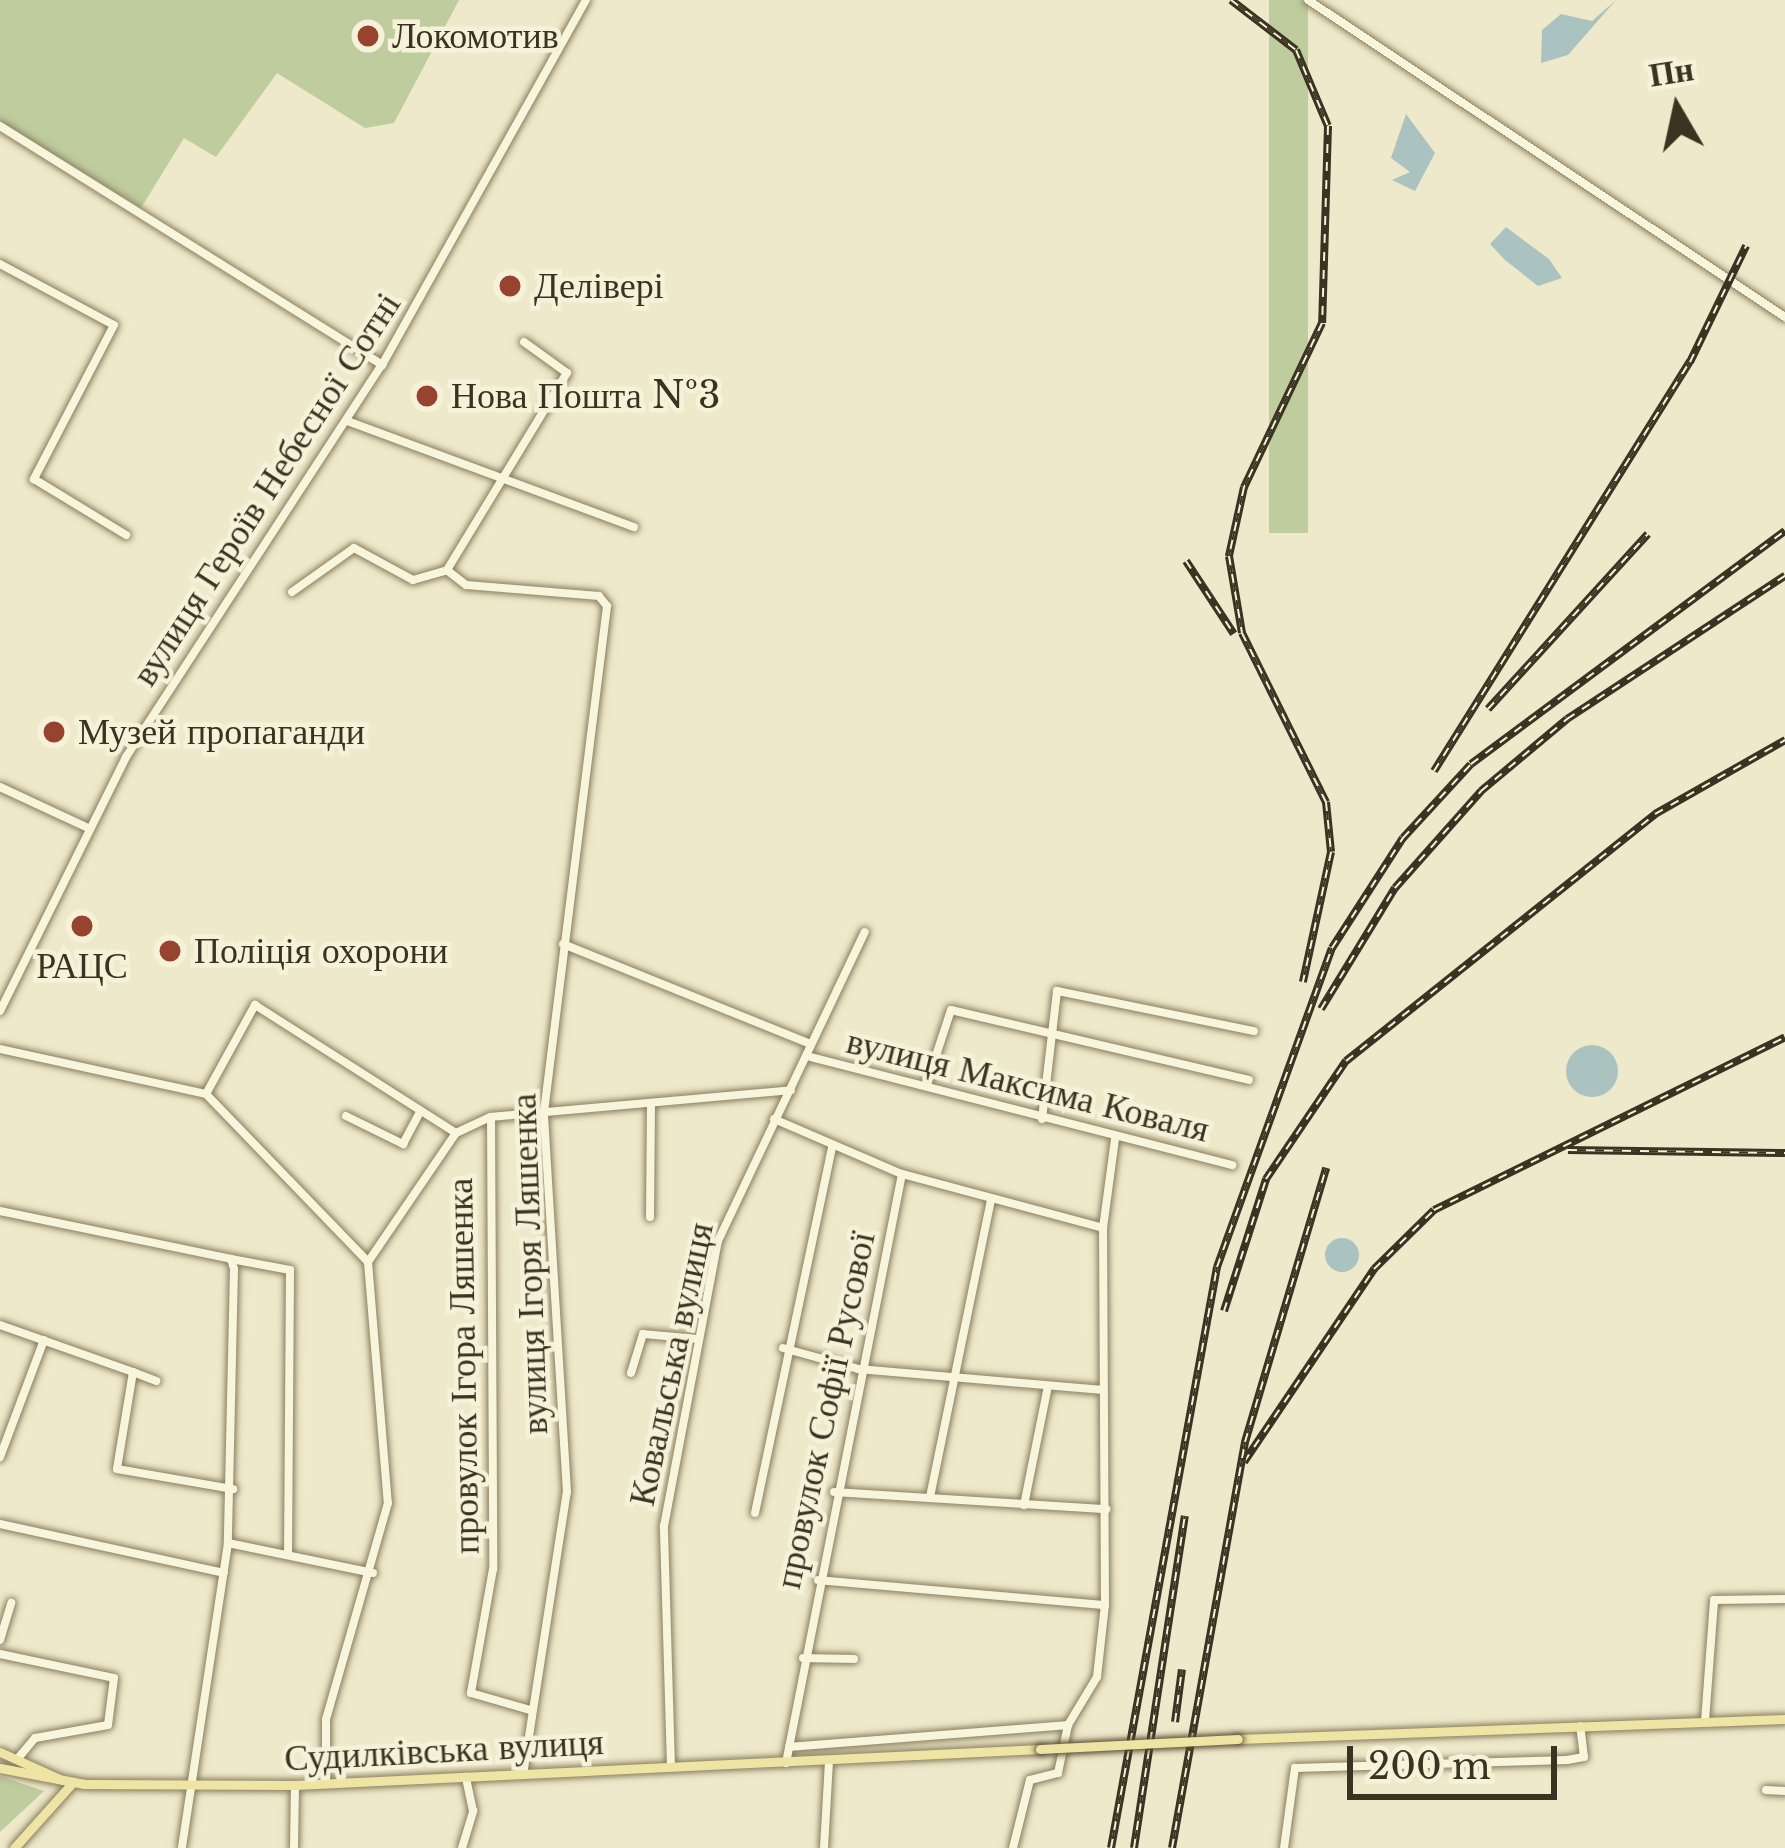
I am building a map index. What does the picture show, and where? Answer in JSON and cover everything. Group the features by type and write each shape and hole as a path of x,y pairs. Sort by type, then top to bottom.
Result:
{"main road":[{"path":"1580,1725 1785,1718"},
{"name":"Судилківська вулиця","path":"0,1768 68,1781 295,1785 1580,1725"},
{"name":"Судилківська вулиця","path":"0,1752 68,1781"},
{"path":"14,1848 68,1781"}],"street":[{"name":"вулиця Героїв Небесної Сотні","path":"0,1011 88,828 382,365 586,0"},
{"path":"1308,0 1785,317"},
{"path":"0,126 382,365"},
{"path":"0,264 114,326 34,479 126,535"},
{"path":"292,592 354,548 412,580 447,570 497,477 567,373 524,342"},
{"path":"346,421 634,526"},
{"name":"вулиця Ігоря Ляшенка","path":"447,570 466,585 598,596 607,606 544,1112 567,1492 523,1775"},
{"path":"0,787 88,828"},
{"name":"Ковальська вулиця","path":"671,1768 664,1526 718,1241 774,1119 811,1057 811,1043 865,932"},
{"name":"вулиця Максима Коваля","path":"562,944 811,1043"},
{"path":"1042,1119 1047,1040 1057,991 1254,1031"},
{"path":"206,1094 255,1005 456,1133"},
{"path":"926,1086 951,1010 1047,1040 1249,1080"},
{"path":"0,1049 206,1094 368,1262 389,1488 374,1573 326,1719 326,1784"},
{"name":"вулиця Максима Коваля","path":"811,1057 1115,1139 1232,1165"},
{"path":"368,1262 456,1133 490,1117 793,1090"},
{"path":"650,1217 651,1104"},
{"path":"346,1116 403,1144 420,1112"},
{"name":"провулок Ігора Ляшенка","path":"490,1117 493,1569 471,1694 531,1710"},
{"path":"774,1119 902,1174 1103,1228"},
{"path":"1013,1848 1030,1780 1058,1773 1068,1725 1097,1677 1105,1605 1103,1228 1115,1139"},
{"path":"754,1513 782,1348 832,1147"},
{"name":"провулок Софії Русової","path":"786,1762 858,1369 902,1174"},
{"path":"929,1497 991,1201"},
{"path":"0,1211 291,1273 288,1552"},
{"path":"182,1848 186,1785 224,1573 233,1489 231,1259"},
{"path":"0,1325 156,1381"},
{"path":"631,1372 643,1334 697,1339"},
{"path":"0,1457 44,1340"},
{"path":"782,1348 858,1369 1103,1390"},
{"path":"133,1372 118,1469 233,1489"},
{"path":"1024,1505 1048,1386"},
{"path":"834,1492 1106,1509"},
{"path":"0,1524 224,1573"},
{"path":"228,1543 374,1573"},
{"path":"818,1580 1105,1605"},
{"path":"1705,1721 1714,1600 1785,1599"},
{"path":"0,1640 11,1603"},
{"path":"0,1654 114,1678 108,1725 35,1738 18,1758"},
{"path":"803,1658 854,1659"},
{"path":"789,1747 1068,1725"},
{"path":"1284,1848 1295,1768 1567,1760 1584,1757 1580,1725"},
{"path":"824,1848 829,1761"},
{"path":"462,1848 473,1811 466,1778"},
{"path":"294,1848 295,1785"},
{"path":"1766,1790 1785,1791"}],"green space":[{"path":"0,0 459,0 394,123 365,128 277,73 216,157 184,138 141,208 0,121"},
{"path":"1269,0 1308,0 1308,533 1269,533"},
{"path":"0,1776 44,1791 0,1832"}],"water":[{"path":"1616,0 1568,55 1541,63 1542,30 1561,14 1592,21"},
{"path":"1406,114 1435,153 1415,191 1392,180 1410,172 1391,158"},
{"path":"1506,227 1549,259 1562,278 1538,286 1505,260 1490,244"},
{"path":"1592,1045 1610,1053 1618,1071 1610,1089 1592,1097 1574,1089 1566,1071 1574,1053"},
{"path":"1342,1238 1354,1243 1359,1255 1354,1267 1342,1272 1330,1267 1325,1255 1330,1243"}],"railway":[{"path":"1231,0 1296,50 1328,126 1322,323 1244,487 1229,556 1242,633 1326,802 1331,852 1303,982"},
{"path":"1434,771 1690,362 1746,246"},
{"path":"1111,1848 1217,1267 1332,948 1403,838 1471,764 1785,531"},
{"path":"1488,709 1648,534"},
{"path":"1186,561 1234,634"},
{"path":"1321,1009 1395,888 1481,791 1567,719 1785,576"},
{"path":"1224,1311 1266,1179 1346,1061 1655,814 1785,740"},
{"path":"1244,1462 1374,1269 1434,1210 1785,1037"},
{"path":"1568,1150 1785,1153"},
{"path":"1172,1848 1245,1442 1326,1168"},
{"path":"1134,1848 1185,1516"},
{"path":"1175,1722 1182,1669"}],"place":[{"name":"Локомотив","path":"368,36"},
{"name":"Делівері","path":"510,286"},
{"name":"Нова Пошта №3","path":"427,396"},
{"name":"Музей пропаганди","path":"54,732"},
{"name":"РАЦС","path":"82,926"},
{"name":"Поліція охорони","path":"170,951"}]}
